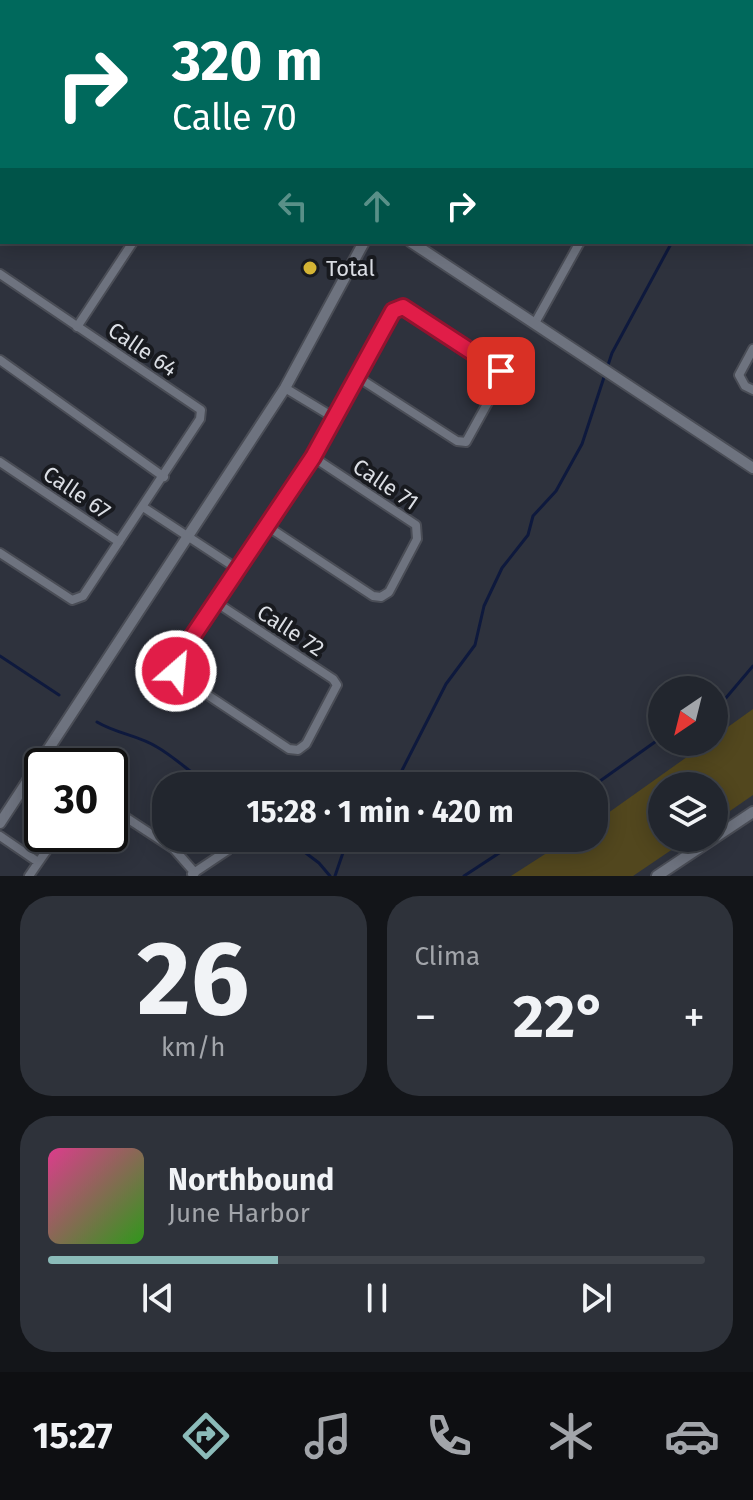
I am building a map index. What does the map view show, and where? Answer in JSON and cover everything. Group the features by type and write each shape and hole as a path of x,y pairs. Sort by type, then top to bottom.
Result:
{"street":[{"path":"77,327 132,244"},
{"path":"0,823 285,388 363,244"},
{"path":"414,244 753,468"},
{"path":"535,323 578,245"},
{"name":"Calle 64","path":"0,274 201,410 200,419 164,477 119,542"},
{"path":"217,603 313,457 356,376 397,308 403,307 501,371 502,383 471,438 457,441 356,376"},
{"path":"753,349 739,375 745,386 753,390"},
{"path":"0,360 164,477"},
{"path":"285,388 333,417"},
{"name":"Calle 71","path":"267,526 373,596 381,597 389,592 417,539 416,525 313,457"},
{"name":"Calle 67","path":"0,462 119,542 83,596 72,600 0,553"},
{"path":"143,507 239,570"},
{"name":"Calle 72","path":"217,603 333,679 336,691 306,744 298,750 289,749 176,671 176,661 217,603"},
{"path":"657,876 753,812"},
{"path":"128,819 174,849 192,874 225,852"},
{"path":"0,836 38,862"},
{"path":"29,876 45,852"}],"shaded area":[{"path":"753,709 753,795 728,812 728,772 666,772 688,756 728,756 728,727"},
{"path":"648,785 648,852 668,852 633,876 511,876 548,852 608,852 608,813"}],"waterway":[{"path":"401,772 446,684 475,645 484,606 502,568 528,535 533,516 556,491 582,444 612,353 671,244"},
{"path":"0,656 59,695"},
{"path":"728,695 753,666"},
{"path":"97,722 157,747 192,772"},
{"path":"608,775 648,747"},
{"path":"304,852 330,876"},
{"path":"335,876 343,852"},
{"path":"464,876 501,852"}],"place":[{"name":"Total","path":"310,268"}],"route":[{"path":"176,671 176,661 313,457 393,311 403,307 501,371"}]}
